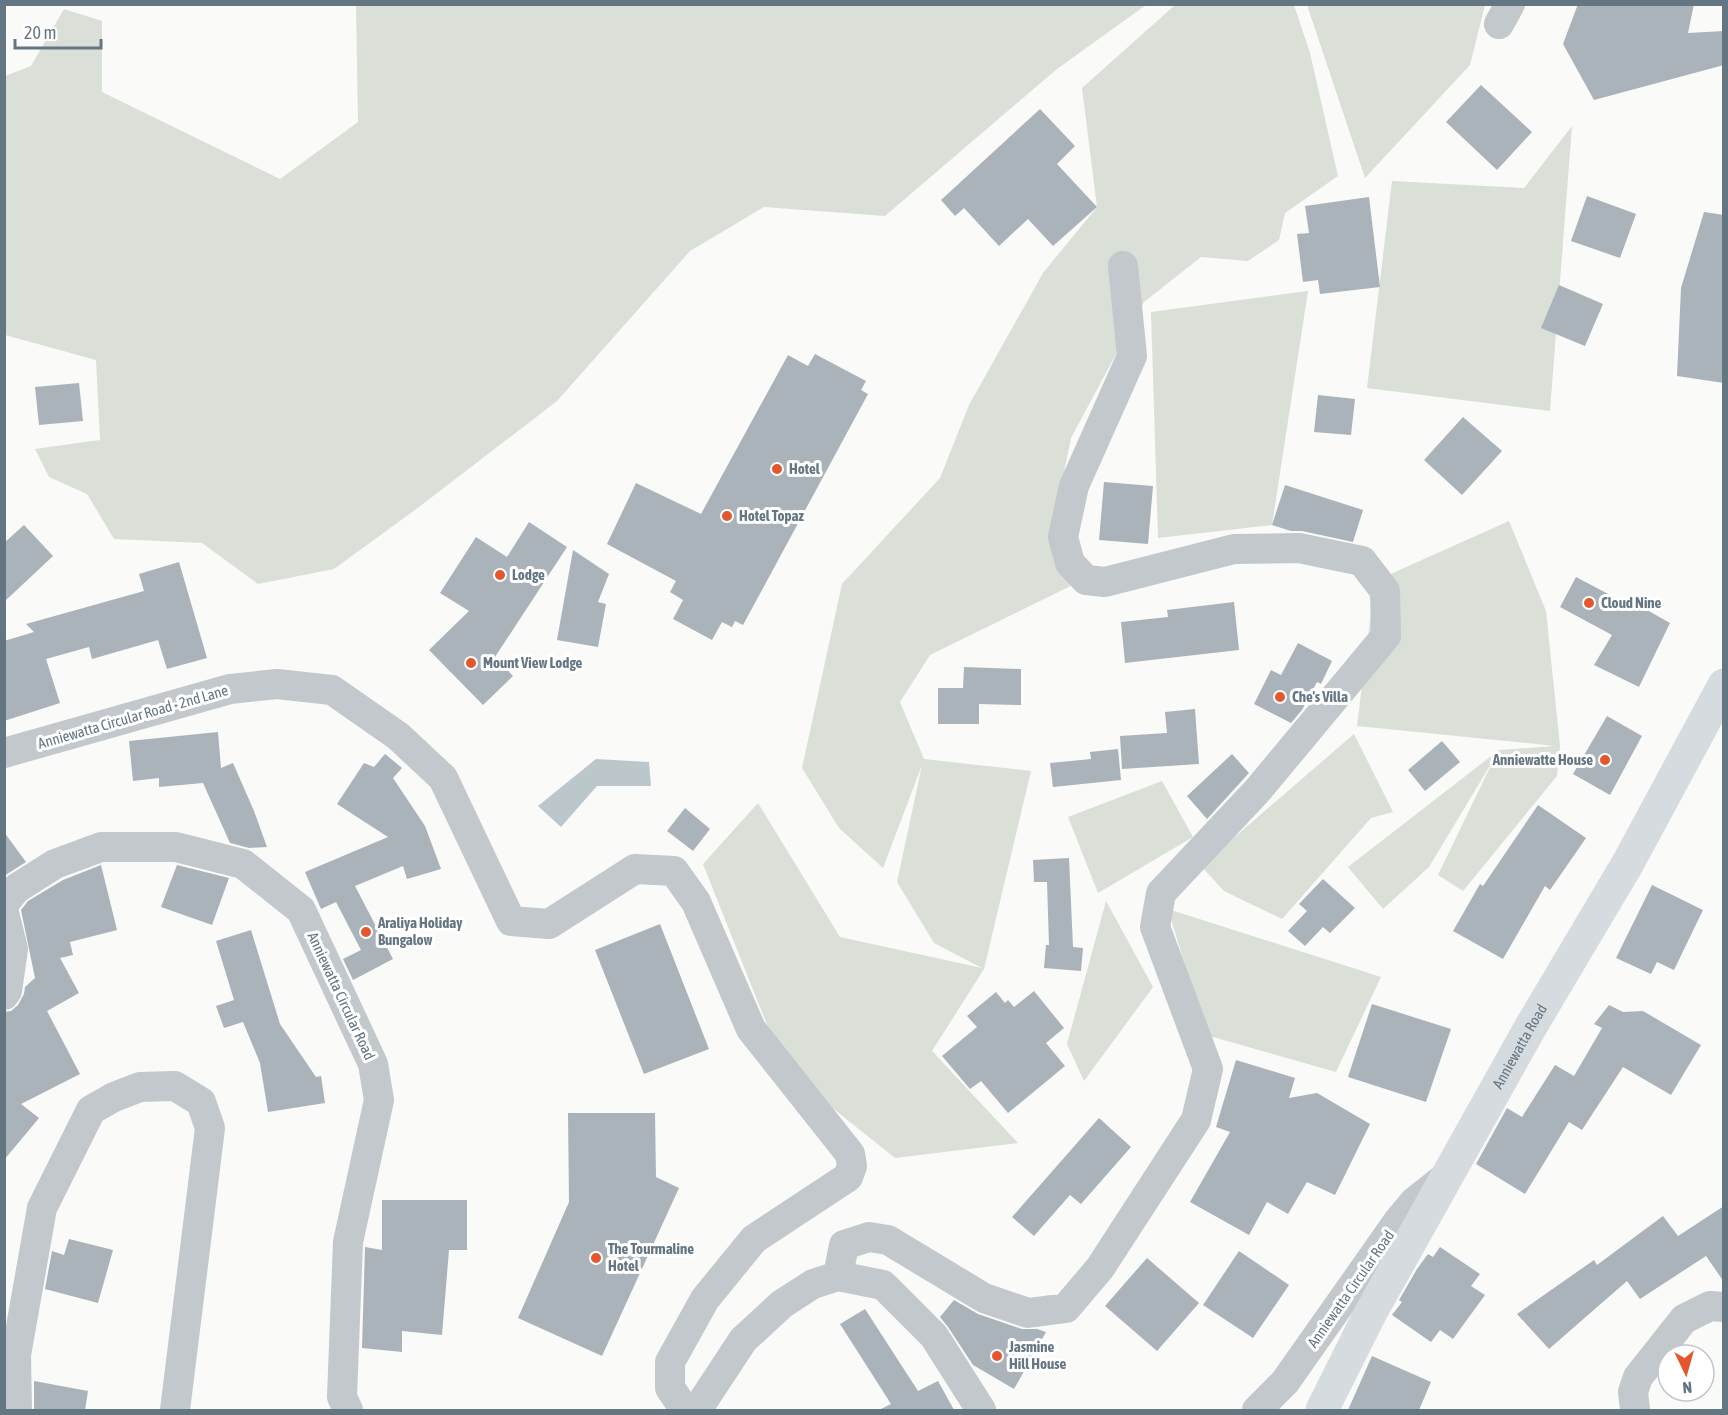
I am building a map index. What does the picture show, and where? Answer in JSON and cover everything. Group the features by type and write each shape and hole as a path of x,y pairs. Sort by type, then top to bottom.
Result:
{"street":[{"path":"838,1276 844,1245 868,1237 888,1240 984,1298 1028,1313 1066,1308 1100,1268 1196,1120 1208,1068 1155,927 1161,893 1257,791 1386,636 1385,591 1362,561 1299,548 1234,549 1106,582 1086,580 1070,563 1063,537 1074,486 1132,356 1123,266"},
{"name":"Anniewatta Circular Road - 2nd Lane","path":"4,753 230,689 277,684 332,690 398,736 442,778 511,921 549,924 635,869 674,871 696,902 751,1029 850,1154 852,1166 848,1177 754,1239 705,1299 670,1362 670,1388 685,1410"},
{"name":"Anniewatta Road","path":"1322,1410 1370,1314 1530,1028 1628,863 1724,685"},
{"name":"Anniewatta Circular Road","path":"4,903 17,888 55,864 101,846 176,847 243,864 301,910 373,1064 379,1100 348,1242 342,1397 348,1410"},
{"path":"4,913 13,949 7,992 4,995"},
{"path":"17,1410 16,1355 42,1208 91,1110 114,1097 140,1087 175,1086 201,1102 210,1128 175,1410"},
{"name":"Anniewatta Circular Road","path":"1257,1410 1285,1382 1399,1220 1414,1202 1450,1173"},
{"path":"697,1410 743,1340 782,1304 813,1284 838,1276 883,1285 934,1336 981,1410"},
{"path":"1635,1410 1633,1392 1638,1377 1684,1319 1710,1306 1724,1307"}],"shaded area":[{"path":"356,4 1146,5 1057,69 885,216 764,207 690,251 557,401 334,569 258,584 202,543 114,539 87,494 49,477 35,449 100,440 96,360 5,335 5,76 31,66 64,9 102,21 102,92 280,179 358,122"},
{"path":"1175,5 1294,5 1310,53 1338,176 1285,213 1279,240 1248,261 1201,257 1144,302 1071,438 1052,529 1093,575 930,655 900,702 924,759 1031,771 984,969 932,1051 1018,1143 895,1158 785,1070 703,864 758,803 840,937 982,968 934,943 897,882 922,765 883,868 839,828 802,768 842,584 940,478 969,405 1043,273 1097,207 1082,88"},
{"path":"1307,5 1485,5 1470,65 1365,178"},
{"path":"1572,126 1550,411 1367,388 1392,181 1524,188"},
{"path":"1308,291 1272,525 1158,538 1151,312"},
{"path":"1509,521 1546,611 1560,746 1557,776 1463,891 1438,875 1494,759 1429,867 1383,909 1348,867 1499,750 1555,746 1357,726 1375,581"},
{"path":"1354,734 1393,812 1371,818 1282,919 1224,891 1201,866"},
{"path":"596,759 649,762 651,786 597,786 561,827 538,806"},
{"path":"1162,781 1193,837 1098,893 1068,817"},
{"path":"1106,901 1153,987 1084,1081 1067,1044"},
{"path":"1168,909 1381,977 1336,1072 1206,1035"}],"building":[{"path":"1578,4 1694,4 1688,33 1724,31 1724,65 1594,100 1563,44"},
{"path":"1481,85 1532,132 1497,170 1446,122"},
{"path":"1040,109 1075,146 1057,164 1097,207 1053,246 1028,219 999,246 964,208 955,216 941,200"},
{"path":"1587,196 1636,214 1620,258 1571,241"},
{"path":"1369,197 1380,287 1320,294 1318,280 1303,282 1297,234 1309,233 1305,206"},
{"path":"1704,212 1724,215 1724,383 1677,376 1681,288"},
{"path":"1559,285 1603,304 1585,346 1541,328"},
{"name":"Hotel","path":"815,354 866,381 861,390 868,394 743,625 735,621 732,627 722,622 712,640 673,619 683,600 670,592 676,581 607,544 636,483 701,514 788,355 808,366"},
{"path":"79,383 83,421 39,425 35,387"},
{"path":"1318,395 1355,399 1351,435 1314,432"},
{"path":"1463,417 1502,451 1462,495 1424,460"},
{"path":"1104,482 1153,486 1148,544 1099,540"},
{"path":"1285,485 1363,510 1353,542 1302,531 1291,531 1272,525"},
{"name":"Lodge","path":"529,522 567,547 495,657 513,676 483,705 429,650 469,611 440,593 476,537 507,557"},
{"path":"24,525 53,556 4,602 4,543"},
{"path":"573,550 609,574 598,602 606,604 598,647 557,640"},
{"path":"179,562 207,658 167,669 158,640 92,659 89,647 46,659 60,703 4,721 4,641 34,632 26,624 144,591 139,574"},
{"path":"1576,577 1629,605 1631,601 1670,623 1639,687 1594,665 1612,635 1560,607"},
{"path":"1234,602 1239,650 1125,663 1121,622 1168,617 1167,610"},
{"path":"1298,643 1332,661 1321,684 1317,682 1302,710 1291,723 1254,704 1271,670 1281,675"},
{"path":"964,667 1021,669 1021,705 979,704 979,724 938,724 938,688 963,688"},
{"path":"1195,709 1199,764 1122,769 1120,736 1167,733 1165,712"},
{"name":"Anniewatte House","path":"1607,716 1642,736 1610,795 1573,774"},
{"path":"218,732 221,768 233,763 267,847 249,848 230,843 203,783 159,787 159,778 133,781 129,741"},
{"path":"1442,741 1460,762 1425,791 1408,770"},
{"path":"1118,749 1121,780 1053,787 1050,763 1091,759 1090,752"},
{"path":"385,754 402,768 393,778 425,826 441,869 407,879 403,866 355,886 393,959 353,980 343,959 361,950 336,902 321,909 305,872 388,837 337,804 364,763 374,767"},
{"path":"1232,754 1249,773 1207,819 1187,796"},
{"path":"1538,805 1586,838 1550,890 1545,886 1503,959 1453,931 1480,884 1483,886"},
{"path":"685,808 710,829 693,851 667,831"},
{"path":"4,832 26,862 4,876"},
{"path":"1069,858 1073,947 1083,948 1081,971 1044,968 1046,945 1049,945 1047,882 1034,882 1033,860"},
{"path":"101,865 117,930 70,942 73,955 60,958 79,993 47,1011 80,1074 21,1104 39,1118 4,1160 4,1012 11,1011 18,1005 25,987 35,978 21,910 28,901 63,880"},
{"path":"177,865 229,878 212,925 161,907"},
{"path":"1323,879 1355,908 1330,933 1323,927 1305,946 1288,931 1307,911 1299,904"},
{"path":"1652,885 1703,910 1674,970 1657,962 1651,974 1616,958"},
{"path":"660,924 709,1049 644,1074 595,950"},
{"path":"251,930 280,1024 316,1077 321,1076 325,1103 268,1112 260,1063 243,1022 224,1028 216,1006 234,1000 216,941"},
{"path":"1034,991 1064,1028 1046,1043 1065,1066 1008,1113 981,1081 970,1089 942,1056 977,1027 967,1016 996,992 1005,1003 1008,1000 1014,1007"},
{"path":"1372,1004 1451,1029 1426,1102 1348,1077"},
{"path":"1609,1005 1623,1012 1643,1011 1701,1045 1671,1095 1623,1067 1582,1130 1569,1122 1525,1194 1476,1164 1507,1108 1522,1117 1555,1065 1574,1076 1602,1028 1594,1024"},
{"path":"1236,1060 1295,1078 1289,1098 1317,1093 1370,1124 1335,1195 1307,1182 1288,1214 1267,1202 1249,1235 1190,1202 1230,1132 1216,1127"},
{"name":"The Tourmaline Hotel","path":"568,1113 655,1113 656,1177 679,1188 602,1356 518,1318 569,1202"},
{"path":"1099,1118 1131,1147 1081,1204 1070,1195 1034,1236 1012,1217"},
{"path":"382,1200 467,1200 467,1250 449,1250 442,1335 402,1331 402,1352 362,1348 365,1247 382,1250"},
{"path":"1724,1206 1724,1282 1706,1256 1640,1299 1627,1281 1549,1349 1517,1314 1594,1260 1597,1265 1663,1216 1678,1236"},
{"path":"69,1239 113,1250 98,1303 45,1289 52,1251 64,1255"},
{"path":"1440,1247 1480,1274 1471,1286 1485,1295 1453,1339 1440,1330 1431,1342 1392,1315 1402,1302 1399,1300 1417,1269 1428,1254 1433,1257"},
{"path":"1239,1251 1289,1285 1253,1338 1203,1305"},
{"path":"1147,1258 1199,1303 1157,1351 1105,1306"},
{"path":"954,1300 978,1314 1022,1329 1037,1329 1046,1332 1014,1389 973,1365 940,1317"},
{"path":"865,1309 918,1391 938,1381 954,1410 879,1410 891,1404 840,1324"},
{"path":"1372,1356 1431,1382 1419,1410 1348,1410"},
{"path":"34,1381 88,1391 85,1410 34,1410"}],"place":[{"name":"Hotel","path":"777,469"},
{"name":"Hotel Topaz","path":"727,516"},
{"name":"Lodge","path":"500,575"},
{"name":"Cloud Nine","path":"1589,603"},
{"name":"Mount View Lodge","path":"471,663"},
{"name":"Che's Villa","path":"1280,697"},
{"name":"Anniewatte House","path":"1605,760"},
{"name":"Araliya Holiday Bungalow","path":"366,932"},
{"name":"The Tourmaline Hotel","path":"596,1258"},
{"name":"Jasmine Hill House","path":"997,1356"}]}
